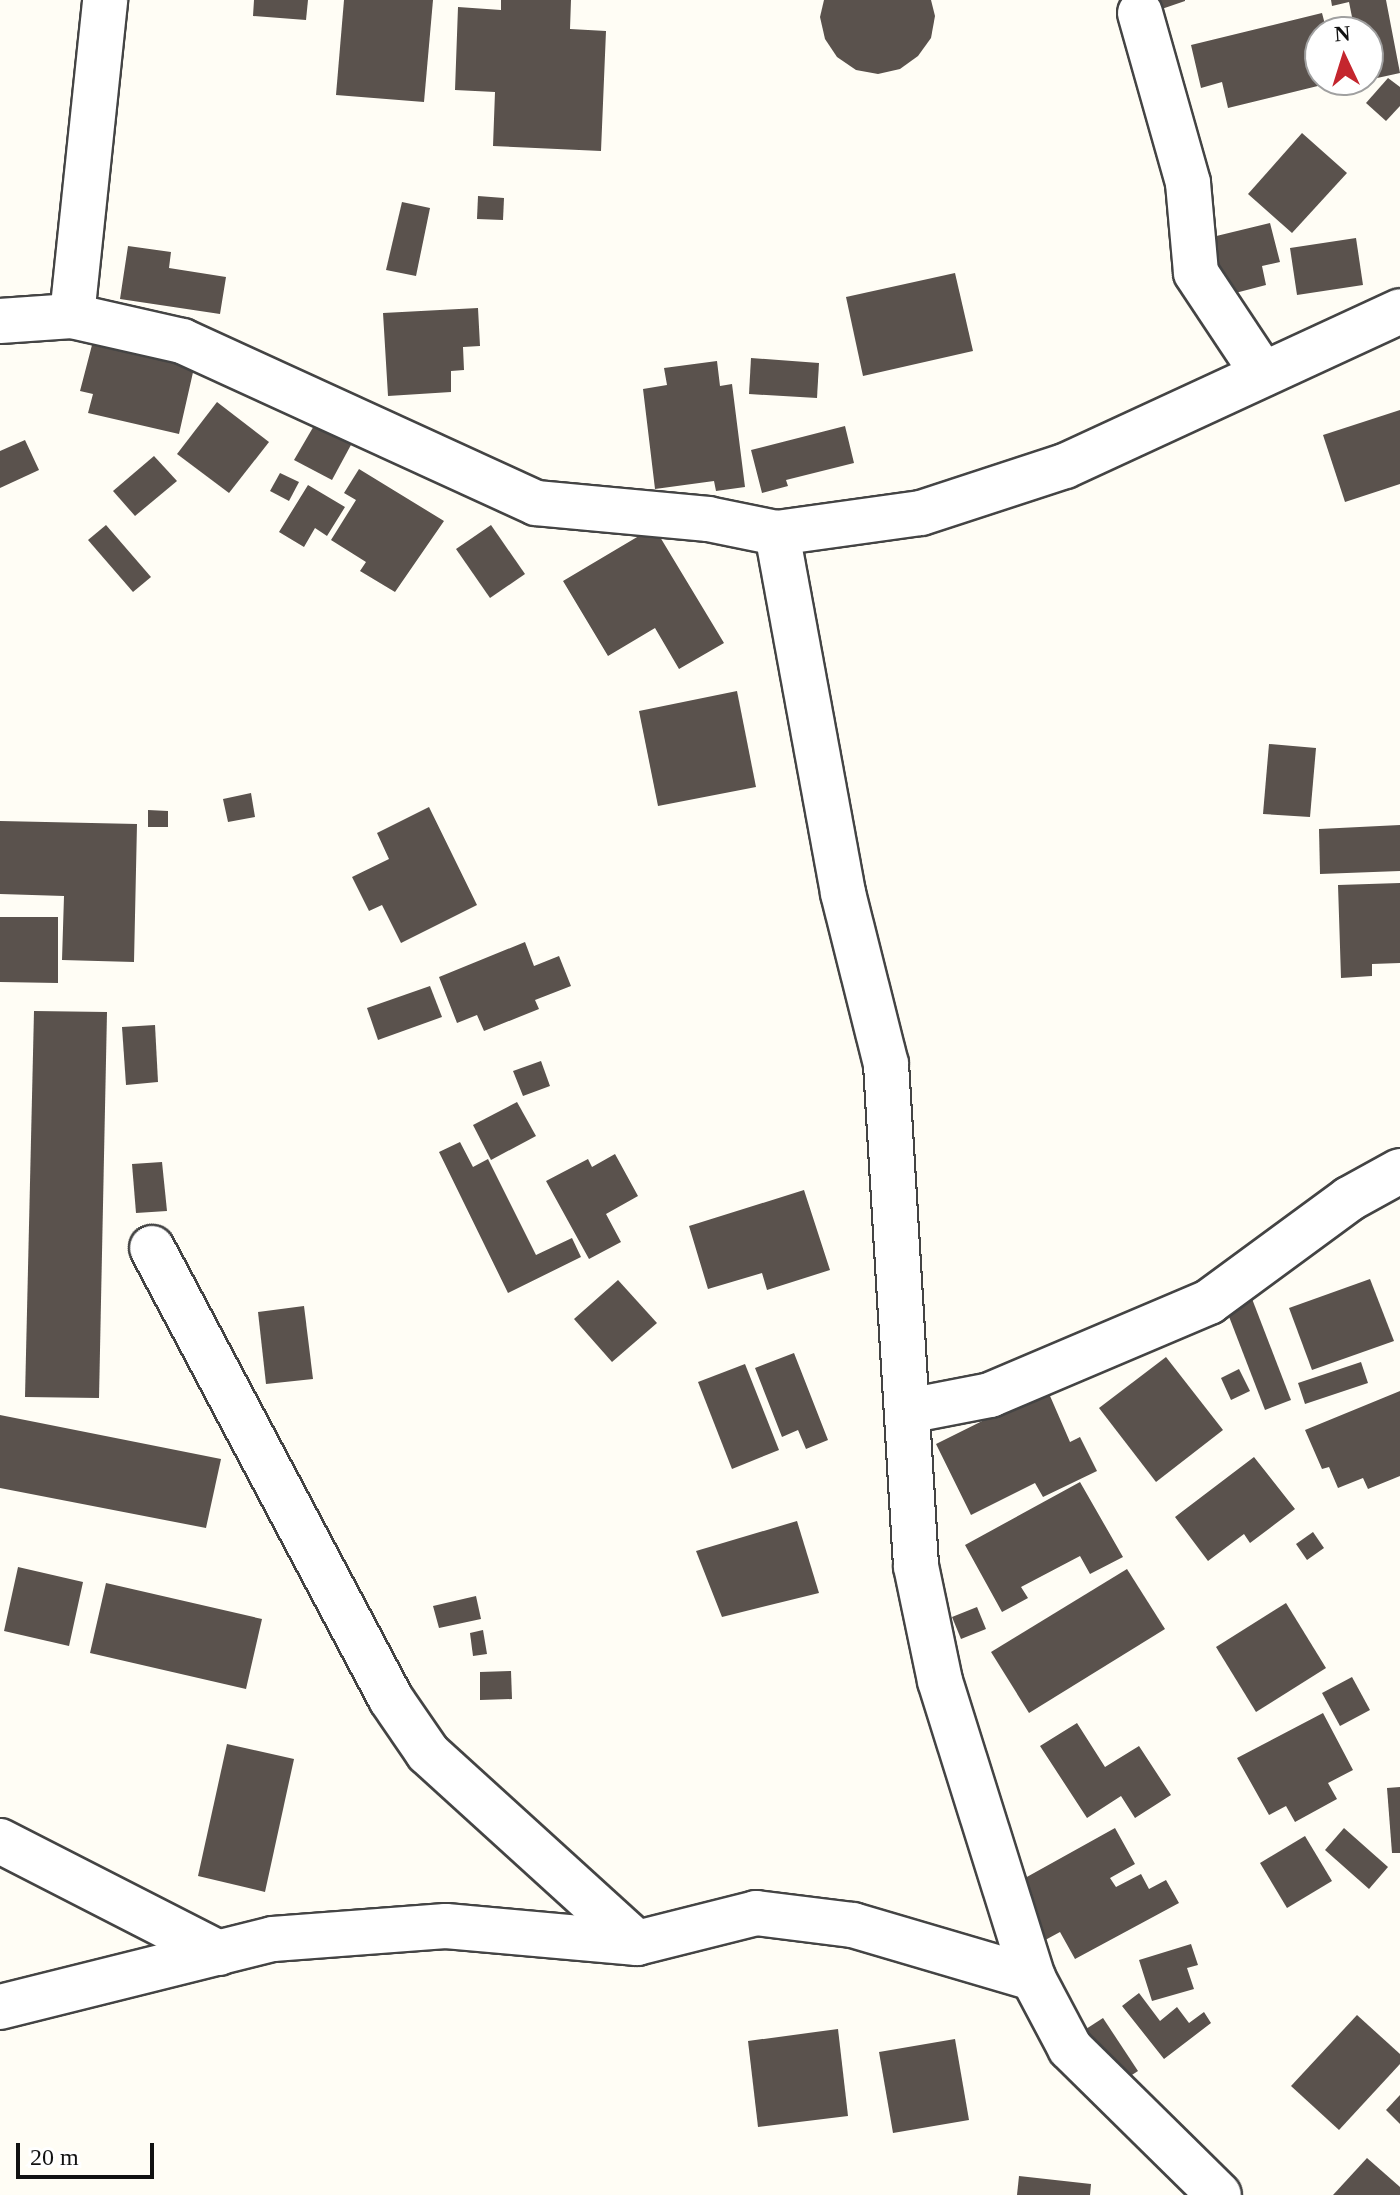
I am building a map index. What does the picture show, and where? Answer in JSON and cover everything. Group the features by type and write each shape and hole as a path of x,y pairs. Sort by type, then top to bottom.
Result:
{"street":[{"path":"72,316 105,0"},
{"path":"1140,13 1188,183 1196,273 1263,374"},
{"path":"0,321 72,316 182,341 536,503 708,519 777,533 921,513 1003,488 1080,460 1400,311"},
{"path":"777,533 843,893 886,1064 916,1566 940,1681 1033,1978 1070,2048 1219,2195"},
{"path":"908,1411 990,1395 1209,1302 1349,1199 1400,1171"},
{"path":"152,1248 406,1721 428,1753 637,1943"},
{"path":"0,1841 219,1953"},
{"path":"0,2007 273,1939 446,1926 637,1943 756,1913 853,1925 1033,1978"}],"building":[{"path":"254,0 308,0 306,20 253,16"},
{"path":"344,0 433,0 424,102 336,95"},
{"path":"501,0 571,0 570,29 606,31 601,151 493,146 495,92 455,90 458,7 501,10"},
{"path":"824,0 931,0 935,16 931,38 918,56 900,69 878,74 856,70 837,57 825,39 820,17"},
{"path":"1145,0 1185,0 1185,1 1150,13"},
{"path":"1331,0 1386,0 1400,73 1384,76 1384,16 1352,16 1349,2 1332,6"},
{"path":"1304,17 1304,89 1228,108 1222,82 1201,88 1191,45"},
{"path":"1388,78 1400,87 1400,106 1386,121 1366,103 1372,96 1384,96 1384,83"},
{"path":"1302,133 1347,173 1292,233 1248,194"},
{"path":"478,196 504,198 503,220 477,219"},
{"path":"402,202 430,208 416,276 386,270"},
{"path":"1270,223 1280,262 1262,266 1266,285 1220,297 1204,239"},
{"path":"1356,238 1363,285 1297,295 1290,248"},
{"path":"128,246 171,252 169,268 226,277 220,314 120,299"},
{"path":"955,273 973,351 863,376 846,297"},
{"path":"478,308 480,346 463,347 464,370 451,371 451,392 388,396 383,313"},
{"path":"92,345 194,368 179,434 88,413 93,394 80,391"},
{"path":"751,358 819,363 817,398 749,394"},
{"path":"717,361 720,386 732,384 745,487 716,491 714,481 655,489 643,389 667,385 664,368"},
{"path":"217,402 269,442 229,493 177,454"},
{"path":"1400,410 1400,484 1345,502 1323,435"},
{"path":"315,424 352,443 332,480 294,460"},
{"path":"845,426 854,463 786,480 788,486 762,493 751,450"},
{"path":"25,440 39,470 0,488 0,451"},
{"path":"154,456 177,481 135,516 113,491"},
{"path":"359,469 444,521 395,592 360,571 366,562 331,540 356,500 344,493"},
{"path":"280,473 299,482 289,501 270,491"},
{"path":"308,485 345,507 327,536 315,528 304,547 279,532"},
{"path":"106,525 151,577 133,592 88,540"},
{"path":"491,525 525,574 490,598 456,549"},
{"path":"654,527 724,643 679,669 655,628 608,656 563,581"},
{"path":"737,691 756,787 658,806 639,711"},
{"path":"1269,744 1316,748 1310,817 1263,814"},
{"path":"251,793 255,817 228,822 223,799"},
{"path":"429,807 477,905 401,943 382,905 369,911 352,877 389,859 377,833"},
{"path":"148,810 168,811 168,827 148,827"},
{"path":"0,821 137,824 134,962 62,960 64,896 0,894"},
{"path":"1400,825 1400,871 1320,874 1319,829"},
{"path":"1400,883 1400,963 1372,964 1372,976 1341,978 1338,885"},
{"path":"0,917 58,917 58,983 0,982"},
{"path":"525,942 534,966 559,956 571,986 535,1000 539,1009 484,1031 477,1015 457,1023 439,977"},
{"path":"430,986 442,1017 378,1040 367,1008"},
{"path":"34,1011 107,1012 99,1398 25,1397"},
{"path":"155,1025 158,1082 126,1085 122,1027"},
{"path":"541,1061 550,1086 523,1096 513,1071"},
{"path":"517,1102 536,1136 491,1160 473,1125"},
{"path":"460,1142 473,1167 488,1159 536,1255 572,1238 581,1257 508,1293 439,1152"},
{"path":"615,1154 638,1196 606,1214 621,1242 589,1259 546,1181 588,1159 592,1167"},
{"path":"162,1162 167,1211 136,1213 132,1164"},
{"path":"804,1190 830,1270 767,1290 762,1273 708,1289 689,1226"},
{"path":"1370,1279 1394,1341 1312,1370 1289,1308"},
{"path":"618,1280 657,1323 612,1362 574,1319"},
{"path":"1249,1291 1291,1400 1265,1410 1223,1301"},
{"path":"304,1306 313,1379 266,1384 258,1312"},
{"path":"794,1353 828,1440 806,1449 798,1430 782,1437 755,1368"},
{"path":"1166,1357 1223,1430 1156,1482 1099,1408"},
{"path":"1361,1362 1368,1383 1305,1404 1298,1383"},
{"path":"745,1364 779,1450 732,1469 698,1382"},
{"path":"1239,1369 1250,1391 1231,1400 1221,1378"},
{"path":"1047,1389 1070,1442 1080,1437 1097,1471 1043,1497 1035,1483 971,1515 936,1444"},
{"path":"1400,1391 1400,1476 1368,1489 1363,1478 1338,1488 1329,1467 1322,1469 1305,1430"},
{"path":"0,1415 221,1459 206,1528 0,1488"},
{"path":"1254,1457 1295,1509 1250,1543 1244,1534 1208,1561 1175,1517"},
{"path":"1080,1482 1123,1557 1090,1574 1080,1556 1021,1587 1028,1598 1002,1612 965,1545"},
{"path":"797,1521 819,1593 722,1617 696,1551"},
{"path":"1313,1532 1324,1548 1307,1560 1296,1544"},
{"path":"18,1567 83,1582 69,1646 4,1631"},
{"path":"1127,1569 1165,1629 1029,1713 991,1652"},
{"path":"106,1583 262,1619 246,1689 90,1653"},
{"path":"476,1596 481,1619 439,1628 433,1606"},
{"path":"1286,1603 1326,1668 1256,1712 1216,1647"},
{"path":"977,1607 986,1629 961,1639 952,1617"},
{"path":"483,1630 487,1654 473,1656 470,1633"},
{"path":"511,1671 512,1699 480,1700 480,1672"},
{"path":"1352,1677 1370,1710 1340,1726 1322,1693"},
{"path":"1323,1713 1353,1770 1328,1783 1337,1799 1295,1822 1286,1806 1269,1815 1237,1758"},
{"path":"1077,1723 1105,1767 1139,1746 1171,1795 1135,1818 1121,1796 1087,1818 1040,1746"},
{"path":"227,1744 294,1759 265,1892 198,1876"},
{"path":"1400,1787 1400,1853 1392,1853 1387,1788"},
{"path":"1115,1828 1135,1864 1110,1878 1116,1887 1141,1874 1149,1889 1166,1880 1179,1903 1075,1959 1060,1932 1036,1945 1016,1883"},
{"path":"1344,1828 1388,1867 1369,1889 1325,1850"},
{"path":"1305,1836 1332,1881 1287,1908 1260,1863"},
{"path":"1191,1944 1198,1965 1187,1968 1194,1989 1152,2001 1139,1960"},
{"path":"1139,1993 1160,2021 1177,2007 1189,2023 1204,2012 1211,2023 1164,2059 1122,2006"},
{"path":"1357,2015 1400,2054 1400,2064 1339,2130 1291,2086"},
{"path":"1103,2018 1138,2071 1121,2082 1086,2029"},
{"path":"838,2029 848,2116 758,2127 748,2041"},
{"path":"955,2039 969,2120 893,2133 879,2052"},
{"path":"1400,2095 1400,2124 1386,2110"},
{"path":"1367,2158 1400,2187 1400,2195 1333,2195"},
{"path":"1019,2176 1091,2184 1090,2195 1017,2195"}]}
